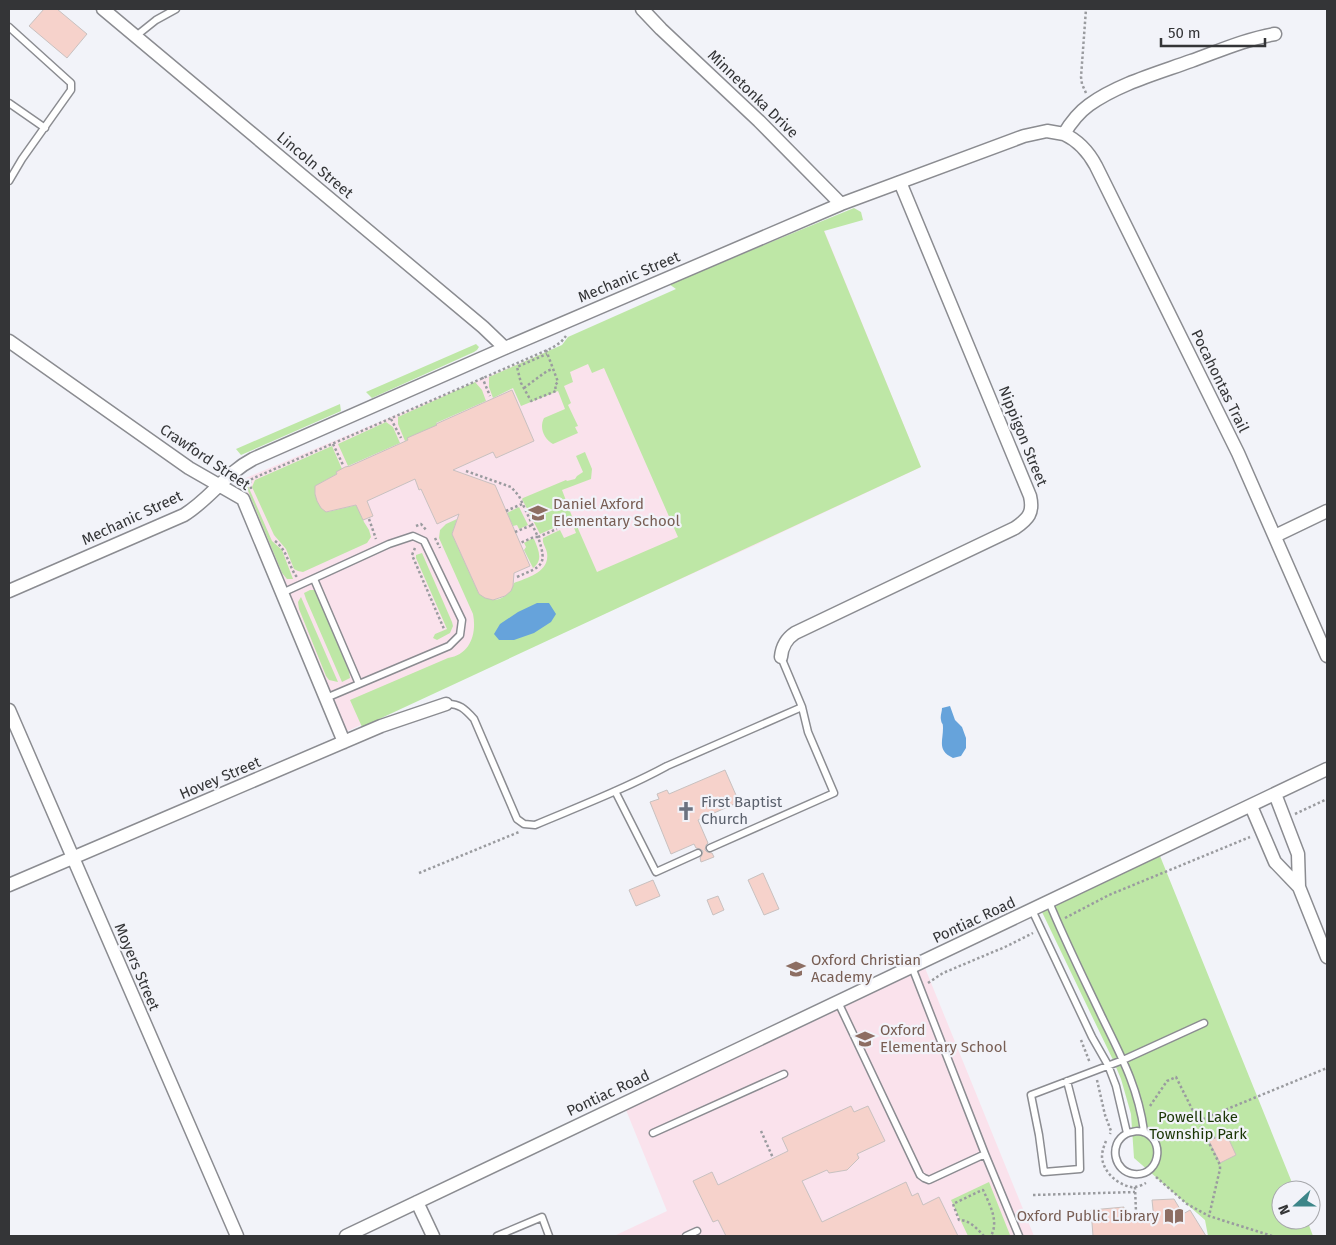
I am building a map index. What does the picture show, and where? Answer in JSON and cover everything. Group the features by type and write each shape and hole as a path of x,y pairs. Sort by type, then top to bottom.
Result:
{"street":[{"name":"Lincoln Street","path":"103,9 506,348"},
{"name":"Minnetonka Drive","path":"642,9 759,121 841,204"},
{"path":"1064,134 1077,114 1103,96 1145,77 1240,42 1275,34"},
{"name":"Mechanic Street","path":"9,592 184,515 203,501 244,464 253,459 506,348 841,204 1024,136 1047,131 1064,134"},
{"name":"Pocahontas Trail","path":"1064,134 1080,143 1096,166 1221,418 1327,656"},
{"name":"Nippigon Street","path":"781,657 784,645 795,633 1015,528 1027,518 1032,509 1030,496 900,182"},
{"name":"Crawford Street","path":"9,341 189,468 243,499 344,742"},
{"path":"1275,536 1327,511"},
{"name":"Hovey Street","path":"9,885 344,742 405,717 446,704"},
{"name":"Moyers Street","path":"9,710 237,1236"},
{"name":"Pontiac Road","path":"346,1236 1327,769"},
{"path":"1275,794 1298,854 1299,887 1327,956"},
{"path":"1251,806 1275,862 1299,887"},
{"path":"418,1202 432,1236"}],"lane":[{"path":"136,36 156,20 176,9"},
{"path":"9,27 71,83 72,90 22,159 9,181"},
{"path":"9,103 45,128"},
{"path":"282,593 390,544 413,536 424,541 462,620 460,635 449,646 326,698"},
{"path":"314,579 360,684"},
{"path":"710,848 834,793 808,732 802,706 781,657"},
{"path":"446,704 460,706 474,719 517,819 524,824 536,825 802,706"},
{"path":"615,791 656,872 698,853"},
{"path":"1049,902 1123,1060 1142,1114 1144,1131 1155,1142 1157,1149 1158,1156 1155,1164 1144,1173 1136,1174 1124,1170 1116,1160 1116,1146 1119,1140 1127,1133 1144,1131"},
{"path":"1032,910 1092,1037 1108,1065 1116,1086 1127,1133"},
{"path":"912,967 1019,1236"},
{"path":"838,1002 920,1175 929,1180 985,1154"},
{"path":"1067,1081 1079,1128 1080,1169 1044,1172 1031,1095 1094,1070 1123,1060 1204,1023"},
{"path":"653,1133 784,1074"},
{"path":"497,1236 542,1217 549,1236"},
{"path":"686,1236 698,1231"}],"path":[{"path":"1086,9 1082,84 1091,103"},
{"path":"546,352 558,382 555,385 556,391 531,401 521,383 517,367 546,352 571,333"},
{"path":"254,493 250,480 482,378 546,352"},
{"path":"524,388 547,371 553,369"},
{"path":"482,378 490,396"},
{"path":"391,419 401,438"},
{"path":"333,444 343,465"},
{"path":"466,471 511,487 518,496 538,537 543,561 538,568 517,578"},
{"path":"506,511 522,504"},
{"path":"515,532 532,525"},
{"path":"520,543 557,529"},
{"path":"275,541 284,549 296,576"},
{"path":"415,548 412,555 444,629"},
{"path":"1286,821 1293,815 1327,798"},
{"path":"419,873 536,825"},
{"path":"1057,922 1109,895 1262,832"},
{"path":"919,987 943,973 1005,947 1036,931"},
{"path":"1079,1033 1097,1078 1104,1115 1111,1131 1102,1156 1105,1168 1108,1173 1121,1183 1130,1187 1149,1182"},
{"path":"1198,1120 1327,1068"},
{"path":"1142,1114 1147,1110 1167,1080 1176,1077 1220,1165 1209,1216"},
{"path":"761,1131 773,1158"},
{"path":"1208,1140 1224,1133"},
{"path":"1153,1180 1160,1171"},
{"path":"1156,1177 1187,1204 1209,1216 1272,1236"},
{"path":"1135,1187 1136,1212"},
{"path":"984,1236 973,1224 959,1220 953,1204 983,1190 992,1209 995,1223 991,1236"},
{"path":"1033,1194 1135,1192"}],"shaded area":[{"name":"Daniel Axford Elementary School","path":"824,230 921,467 751,547 341,734 284,585 241,480 651,308"},
{"name":"Oxford Elementary School","path":"925,968 1034,1236 614,1236 667,1211 626,1110"}],"green space":[{"path":"854,208 861,212 863,220 824,231 921,467 362,727 350,700 462,653 473,636 473,614 439,538 440,530 446,524 457,519 452,534 479,594 495,600 506,596 514,583 536,573 545,565 547,553 543,538 560,530 564,538 576,533 573,525 576,524 597,572 678,537 604,368 592,373 588,364 570,372 573,382 564,386 571,403 568,405 578,426 575,427 578,433 553,444 545,436 542,426 544,418 565,409 558,391 521,406 513,388 493,398 489,387 489,377 562,345 568,337 676,289 669,284"},
{"path":"476,344 479,347 474,352 372,398 366,392"},
{"path":"475,382 482,390 486,401 436,423 438,429 405,441 398,424 398,417"},
{"path":"340,404 341,411 241,455 236,449"},
{"path":"386,422 393,427 400,443 348,466 338,444"},
{"path":"332,446 342,469 336,472 337,474 315,486 318,501 327,512 357,505 371,537 367,543 303,572 298,571 294,569 286,549 274,535 252,487 255,480"},
{"path":"585,452 592,469 591,479 562,490 573,519 558,524 558,526 540,534 522,499 566,480 575,479 583,472 576,456"},
{"path":"246,486 248,486 272,541 282,550 293,579 287,579 282,573"},
{"path":"519,507 528,525 519,529 517,525 513,526 507,513"},
{"path":"534,539 539,554 538,562 533,568 524,550 526,547 524,543"},
{"path":"422,553 453,626 450,633 437,640 433,638 435,634 447,629 416,558 416,555"},
{"path":"310,590 316,591 349,671 350,678 342,682 306,599 304,593"},
{"path":"301,597 338,682 329,680 326,676 299,609 298,602"},
{"name":"Powell Lake Township Park","path":"1160,856 1291,1180 1271,1180 1271,1230 1311,1230 1313,1236 1208,1236 1205,1220 1134,1158 1131,1114 1121,1079 1042,912"},
{"path":"989,1182 1010,1235 968,1236 951,1200"}],"water":[{"path":"537,603 549,603 556,614 551,622 534,633 514,640 499,640 494,634 500,624 518,612"},
{"path":"950,706 955,720 962,727 966,738 966,748 961,756 953,758 945,752 942,745 942,708"}],"building":[{"path":"44,9 57,9 87,34 67,58 29,26"},
{"path":"512,390 534,441 496,458 493,452 453,470 495,485 530,566 514,573 513,586 511,591 505,596 493,600 479,594 452,534 459,514 437,524 415,479 367,501 373,516 363,520 356,505 326,512 321,508 315,494 315,486 337,474 336,472"},
{"name":"First Baptist Church","path":"725,770 739,802 698,820 708,843 705,850 712,853 714,857 701,862 700,858 703,851 696,848 694,844 671,854 650,802 659,799 657,794 667,790 669,794"},
{"path":"763,873 779,909 764,915 748,880"},
{"path":"653,880 660,896 636,906 629,890"},
{"path":"718,896 724,910 713,915 707,900"},
{"path":"851,1106 854,1112 868,1106 885,1141 857,1154 859,1158 847,1170 829,1173 827,1170 802,1181 822,1222 906,1182 912,1196 918,1193 923,1205 939,1197 958,1236 726,1236 718,1220 713,1222 693,1181 712,1172 718,1185 788,1151 782,1138"},
{"path":"1226,1133 1236,1155 1220,1163 1209,1141"},
{"name":"Oxford Public Library","path":"1174,1199 1183,1214 1190,1210 1206,1236 1093,1236 1091,1210 1124,1207 1125,1220 1154,1219 1152,1200"}],"place":[{"name":"Daniel Axford Elementary School","path":"538,513"},
{"name":"First Baptist Church","path":"686,811"},
{"name":"Oxford Christian Academy","path":"796,969"},
{"name":"Oxford Elementary School","path":"865,1039"},
{"name":"Oxford Public Library","path":"1174,1216"}]}
